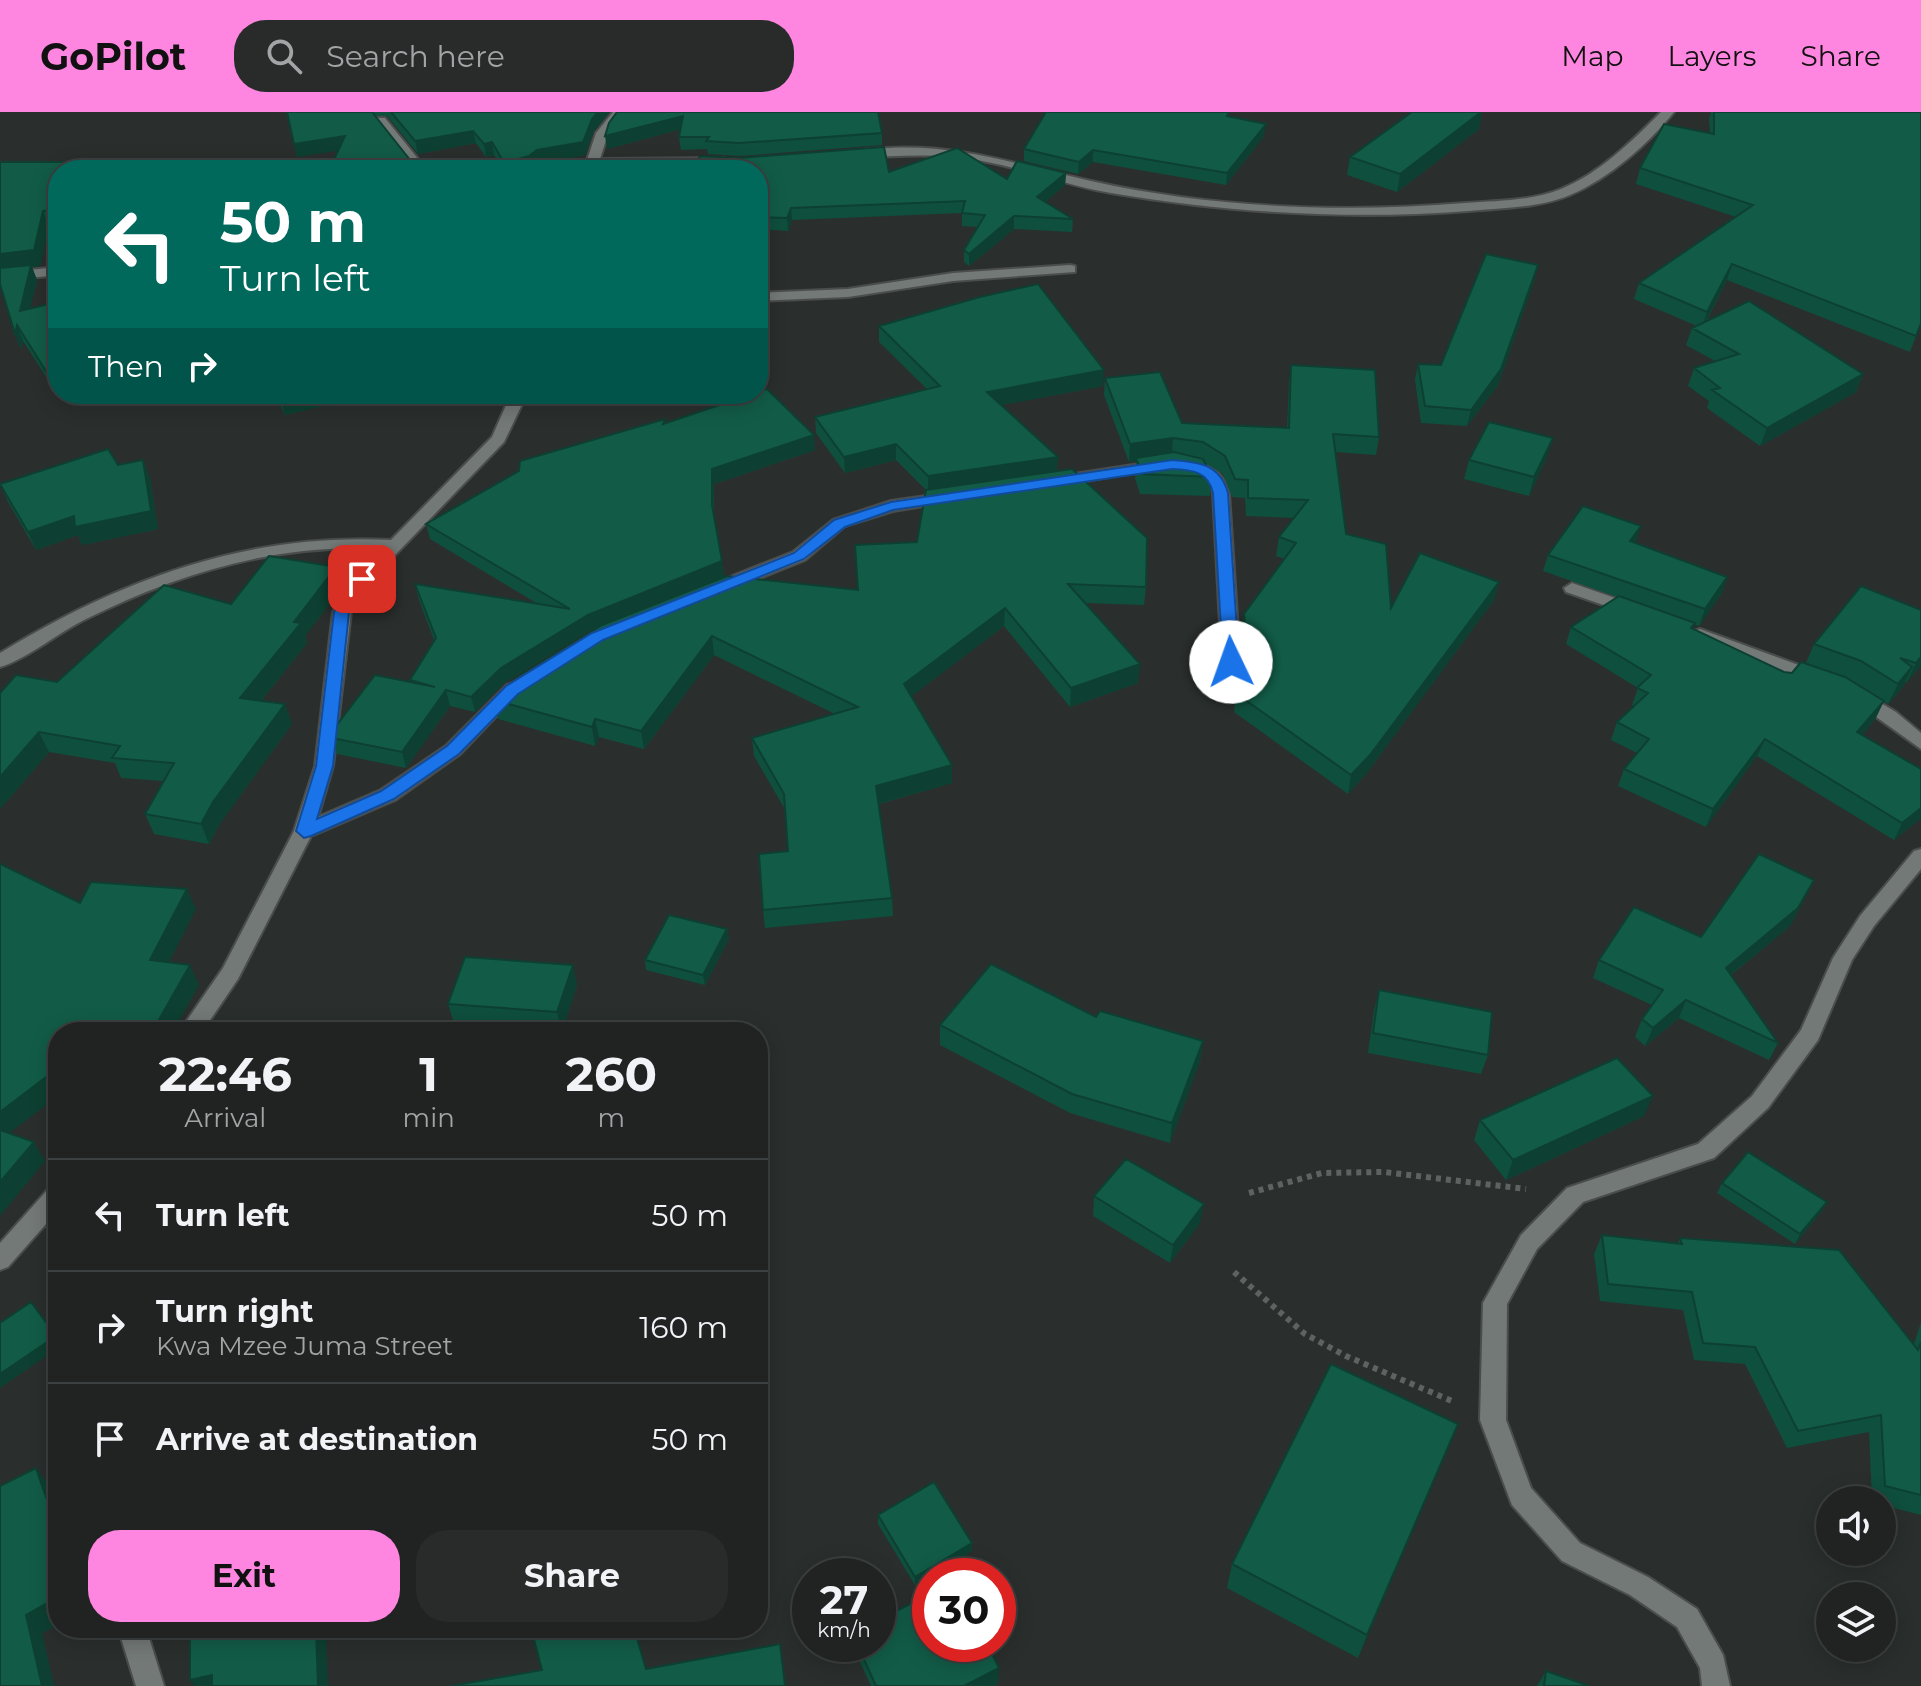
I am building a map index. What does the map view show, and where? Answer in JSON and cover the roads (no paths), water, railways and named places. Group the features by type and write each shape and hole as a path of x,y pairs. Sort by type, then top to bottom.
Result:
{"street":[{"path":"594,160 602,133 619,112"},
{"path":"852,154 925,149 971,155 1107,188 1207,203 1282,209 1428,211 1524,202 1563,193 1597,174 1668,112"},
{"path":"381,121 413,160"},
{"path":"663,160 691,160"},
{"path":"768,297 848,293 953,277 1070,269"},
{"path":"0,277 48,272"},
{"path":"197,1022 231,973 304,831 324,766 342,612 362,579 499,439 515,404"},
{"path":"1032,485 1172,464 1199,466 1217,479 1221,493 1231,662"},
{"path":"698,596 799,556 839,523 891,506 969,494"},
{"path":"0,661 45,632 121,596 203,563 326,543 397,545"},
{"path":"1572,588 1644,614"},
{"path":"1687,630 1838,685 1890,716 1921,743"},
{"path":"304,831 388,795 453,750 512,690 524,682"},
{"path":"1716,1686 1713,1665 1687,1618 1639,1586 1571,1552 1521,1496 1493,1420 1495,1303 1529,1242 1575,1195 1706,1151 1760,1102 1810,1034 1843,958 1859,933 1921,856"},
{"path":"0,1260 48,1215"},
{"path":"135,1638 150,1686"}]}
